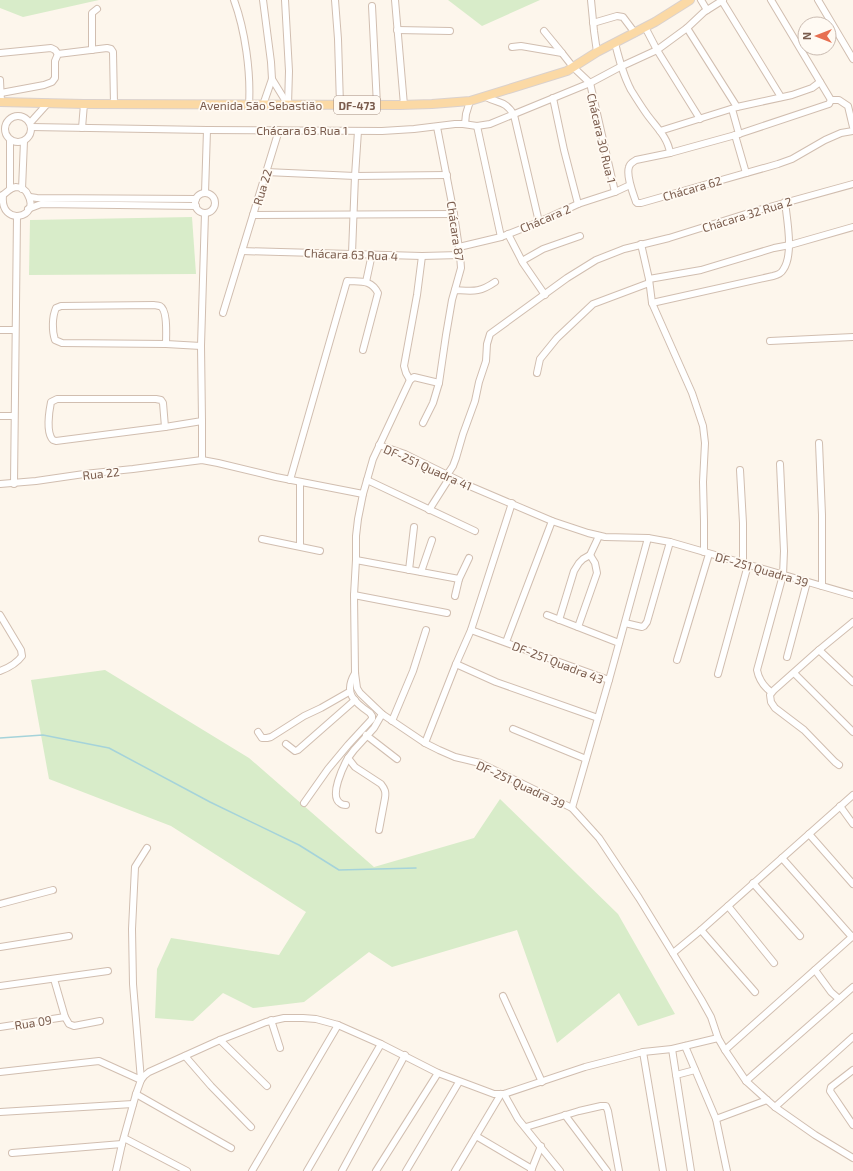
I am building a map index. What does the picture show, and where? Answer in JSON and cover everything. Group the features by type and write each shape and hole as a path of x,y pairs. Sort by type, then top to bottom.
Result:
{"main road":[{"name":"Avenida São Sebastião","path":"1,102 84,104 404,105 470,101 567,71 597,52 635,33 690,0"}],"street":[{"path":"234,0 244,35 249,76 249,105"},
{"path":"262,0 272,79 263,105"},
{"path":"285,0 289,71 288,105"},
{"path":"335,0 340,105"},
{"path":"395,0 404,105"},
{"path":"591,0 597,52"},
{"path":"701,0 707,10"},
{"path":"358,130 414,129 466,124 477,126 490,124 590,83 657,50 687,28 707,10 723,0 781,97"},
{"path":"771,0 831,100"},
{"path":"818,0 853,59"},
{"path":"372,6 377,105"},
{"path":"92,50 92,13 94,10 97,10"},
{"path":"593,23 621,16 635,33"},
{"path":"645,27 657,50 700,119"},
{"path":"687,28 735,108 737,135 746,173"},
{"path":"397,30 450,31"},
{"path":"544,31 573,67 590,83"},
{"path":"615,43 620,67 630,88 645,112 666,139 670,153"},
{"path":"512,47 521,46 562,53"},
{"path":"0,52 51,48 58,54"},
{"path":"58,54 107,48 111,49 113,52 114,104"},
{"path":"1,93 44,85 52,82 55,78 55,61 58,54"},
{"path":"272,79 288,105"},
{"path":"0,80 1,102"},
{"path":"660,131 735,108 802,92 812,88 820,82"},
{"name":"Chácara 30 Rua 1","path":"590,83 615,192"},
{"path":"486,96 494,101 506,104 514,115 539,222"},
{"path":"553,98 564,150 578,204"},
{"path":"831,100 839,100 848,106 853,127"},
{"path":"630,186 629,168 636,160 670,153 737,135 829,104 831,100"},
{"path":"466,124 470,101"},
{"path":"31,125 24,117 13,117 6,122 2,129 10,140 17,142 24,141 31,133 31,125 48,103"},
{"path":"82,128 84,104"},
{"path":"0,118 6,122"},
{"name":"Chácara 63 Rua 1","path":"31,125 82,128 207,130 358,130 352,253"},
{"path":"477,126 501,236"},
{"name":"Chácara 87","path":"423,423 439,382 446,335 461,268 454,214 437,127"},
{"path":"205,193 207,130"},
{"name":"Rua 22","path":"223,313 280,130"},
{"name":"Chácara 62","path":"630,186 637,203 641,203 785,161 825,140 841,133 853,131"},
{"path":"10,140 10,189"},
{"path":"22,189 24,141"},
{"path":"266,172 355,176 447,175"},
{"name":"Chácara 32 Rua 2","path":"429,510 449,476 456,458 475,401 486,361 487,344 490,334 567,278 596,260 624,249 669,238 786,202 853,184"},
{"name":"Chácara 2","path":"459,247 508,234 578,204 630,186"},
{"path":"28,209 30,205 30,197 27,192 22,189 16,187 10,189 1,196 1,208 11,216 23,214 28,209 41,204 196,206"},
{"path":"205,193 210,194 214,198 215,203 214,208 210,212 205,213 198,210 196,206 196,199 200,194 205,193"},
{"path":"30,197 196,199"},
{"path":"652,303 773,276 783,272 787,264 790,245 786,202"},
{"path":"205,213 201,346 202,460 290,480 363,494"},
{"path":"253,215 454,214"},
{"path":"14,484 17,216"},
{"path":"537,373 540,359 557,338 593,304 649,281 701,270 774,248 790,245 853,227"},
{"path":"508,234 522,261 544,295"},
{"path":"522,261 543,249 580,236"},
{"path":"642,244 652,303 692,392 703,426 705,443 703,482 706,553 677,660"},
{"name":"Chácara 63 Rua 4","path":"242,251 422,256 460,255"},
{"path":"366,282 372,254"},
{"path":"410,380 404,366 417,295 422,256"},
{"path":"290,480 346,281 366,282 374,287 378,293 363,350"},
{"path":"455,290 474,291 485,288 495,282"},
{"path":"166,344 165,314 160,306 61,306 56,308 54,313 53,335 55,340 62,343 166,344 201,346"},
{"path":"0,330 15,330"},
{"path":"770,341 853,337"},
{"path":"380,445 410,380 414,377 439,382"},
{"path":"165,427 163,403 161,400 156,399 58,399 51,402 49,409 49,434 53,440 56,441 165,427 202,421"},
{"path":"0,416 14,416"},
{"path":"819,443 822,515 822,586"},
{"name":"DF-251 Quadra 41","path":"354,595 356,536 363,494 373,459 380,445 405,454 449,476 552,522 599,536 648,538"},
{"name":"Rua 22","path":"0,484 14,484 202,460"},
{"path":"772,692 761,682 757,670 783,575 784,551 780,464"},
{"path":"718,674 746,564 740,470"},
{"path":"367,480 475,531"},
{"path":"300,482 300,546"},
{"path":"425,743 471,630 512,503"},
{"path":"506,642 552,522"},
{"path":"409,570 414,527"},
{"path":"559,620 574,571 583,559 590,555 599,536"},
{"path":"609,680 648,538"},
{"name":"DF-251 Quadra 39","path":"648,538 670,542 853,595"},
{"path":"262,539 320,551"},
{"path":"421,572 432,540"},
{"path":"625,623 639,627 644,626 647,622 670,542"},
{"path":"578,627 597,574 595,563 590,555"},
{"path":"455,596 459,579 469,558"},
{"path":"356,560 459,579"},
{"path":"788,657 807,582"},
{"path":"354,595 447,613"},
{"name":"DF-251 Quadra 39","path":"354,595 355,673 357,688 360,693 382,714 425,743 450,755 480,763 572,808 599,838 673,953 711,1017 718,1038 746,1081 775,1107 815,1135 853,1158"},
{"path":"0,615 21,650 22,656 20,659 0,671"},
{"path":"546,615 619,643"},
{"path":"839,765 799,726 775,708 771,702 770,695 819,650 852,625"},
{"path":"392,721 413,671 426,630"},
{"name":"DF-251 Quadra 43","path":"471,630 609,680 572,808"},
{"path":"819,650 853,682"},
{"path":"456,664 496,682 598,718"},
{"path":"258,732 262,738 271,737 304,716 349,692 355,673"},
{"path":"794,673 853,732"},
{"path":"304,803 333,763 372,719 370,713 355,700 349,692"},
{"path":"286,744 295,751 298,750 355,700"},
{"path":"346,805 340,803 335,793 343,767 354,750 366,735 374,728 382,714"},
{"path":"513,729 586,759"},
{"path":"366,735 398,759"},
{"path":"348,758 355,767 385,788 386,798 379,830"},
{"path":"673,953 853,795"},
{"path":"840,806 853,824"},
{"path":"809,834 853,884"},
{"path":"141,1080 133,984 132,929 134,879 136,867 146,848"},
{"path":"725,1050 852,936 782,858"},
{"path":"753,883 800,936"},
{"path":"0,904 53,890"},
{"path":"728,906 774,963"},
{"path":"701,930 755,992"},
{"path":"0,946 69,936"},
{"path":"0,986 108,970"},
{"path":"815,970 831,992 840,999"},
{"path":"54,979 65,1017 69,1024 74,1026 100,1021"},
{"path":"746,1081 853,987"},
{"path":"503,996 542,1082"},
{"name":"Rua 09","path":"0,1027 65,1017"},
{"path":"116,1171 133,1104 141,1080 144,1076 149,1072 220,1040 271,1020 303,1018 316,1019 338,1025 405,1055 438,1073 494,1094 502,1094 585,1067 643,1052 672,1049 718,1038"},
{"path":"271,1020 280,1048"},
{"path":"252,1171 338,1025"},
{"path":"775,1107 853,1037"},
{"path":"220,1040 267,1086"},
{"path":"307,1171 381,1044"},
{"path":"685,1046 716,1119 727,1171"},
{"path":"672,1049 691,1171"},
{"path":"643,1052 663,1171"},
{"path":"342,1171 405,1055"},
{"path":"185,1056 211,1086 251,1127"},
{"path":"0,1072 99,1061 141,1080"},
{"path":"676,1075 695,1070"},
{"path":"853,1070 831,1087 830,1091 853,1125"},
{"path":"376,1171 438,1073"},
{"path":"406,1171 459,1082"},
{"path":"136,1094 231,1148"},
{"path":"502,1094 560,1171"},
{"path":"456,1171 502,1094"},
{"path":"716,1119 767,1100"},
{"path":"0,1112 133,1104"},
{"path":"526,1127 579,1111 606,1106 619,1171"},
{"path":"565,1115 607,1171"},
{"path":"476,1136 531,1170 541,1146"},
{"path":"12,1153 123,1141 187,1171"}],"green space":[{"path":"0,0 99,0 23,17 0,8"},
{"path":"448,0 540,0 482,26"},
{"path":"192,217 196,274 29,275 30,220"},
{"path":"105,670 249,758 374,867 474,838 500,799 618,914 675,1014 638,1026 619,993 557,1043 517,930 392,967 369,952 304,1002 253,1008 223,993 193,1021 155,1018 157,969 171,938 279,955 306,912 171,826 49,779 31,680"}],"waterway":[{"path":"0,738 43,735 109,748 210,802 299,845 339,870 416,868"}]}
